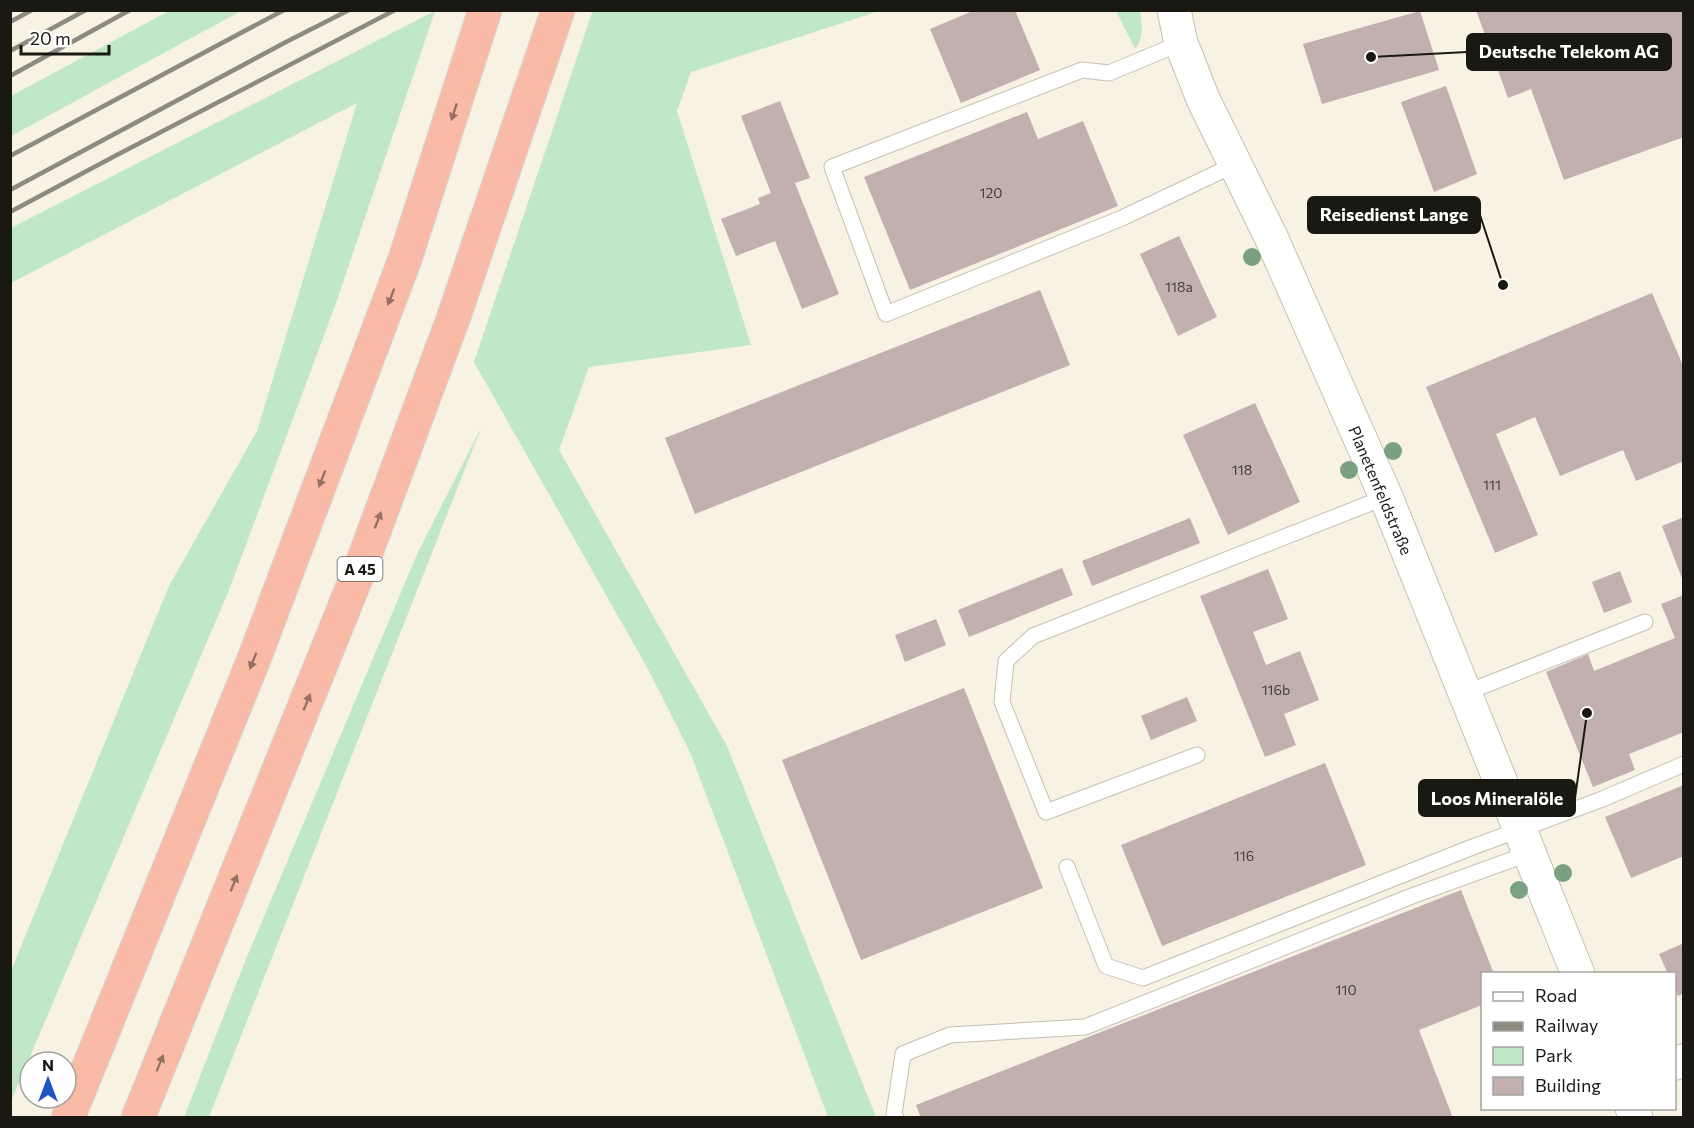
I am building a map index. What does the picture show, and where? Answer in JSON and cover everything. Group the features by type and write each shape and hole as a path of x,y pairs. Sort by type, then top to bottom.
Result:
{"highway":[{"path":"68,1118 254,659 405,259 485,10"},
{"name":"A 45","path":"138,1118 367,550 453,319 558,11"}],"street":[{"name":"Planetenfeldstraße","path":"1174,10 1181,43 1203,99 1271,237 1386,497 1577,972"}],"lane":[{"path":"1181,43 1109,73 1082,70 831,167 886,314 1122,218 1234,165"},
{"path":"1197,755 1046,812 1002,702 1006,661 1033,636 1386,497"},
{"path":"1465,693 1646,622"},
{"path":"896,1118 894,1114 903,1054 950,1035 1084,1027 1412,896 1526,841 1600,800 1683,764"},
{"path":"1067,867 1107,966 1143,978 1526,841"}],"green space":[{"path":"593,10 879,11 691,72 677,111 751,345 589,367 559,450 727,746 876,1117 828,1117 690,752 648,669 474,362"},
{"path":"169,11 241,11 11,136 11,96"},
{"path":"435,11 335,306 229,590 33,1050 18,1050 18,1085 11,1101 11,971 169,586 257,431 357,103 11,283 11,228"},
{"path":"1116,11 1140,11 1141,36 1135,49"},
{"path":"482,426 209,1117 184,1117 244,964 418,552"}],"building":[{"path":"975,10 1015,10 1040,70 961,103 930,29"},
{"path":"1476,10 1684,10 1684,137 1564,180 1531,89 1508,98"},
{"path":"1420,11 1439,70 1322,104 1303,44"},
{"path":"1446,86 1477,174 1434,192 1401,102"},
{"path":"780,101 810,178 795,183 839,294 802,309 775,241 736,256 721,219 760,204 758,198 771,193 741,116"},
{"path":"1027,112 1038,139 1083,121 1118,206 910,290 864,177"},
{"path":"1179,236 1217,317 1178,336 1140,254"},
{"path":"1040,290 1070,365 695,514 665,438"},
{"path":"1652,293 1684,368 1684,461 1636,481 1623,450 1560,476 1535,417 1496,434 1538,535 1495,553 1426,387"},
{"path":"1255,403 1300,502 1228,535 1183,435"},
{"path":"1684,517 1684,581 1683,581 1662,526"},
{"path":"1190,518 1200,543 1092,586 1082,561"},
{"path":"1062,568 1073,595 969,637 958,610"},
{"path":"1268,569 1288,619 1253,632 1266,665 1300,651 1319,700 1284,714 1296,745 1265,757 1200,596"},
{"path":"1620,571 1632,602 1604,613 1592,582"},
{"path":"1684,595 1684,732 1629,754 1635,770 1593,787 1546,672 1588,654 1594,671 1675,638 1661,604"},
{"path":"936,619 946,645 905,662 895,635"},
{"path":"964,688 1043,888 861,960 782,760"},
{"path":"1187,697 1197,721 1151,740 1141,716"},
{"path":"1325,763 1366,865 1162,946 1121,845"},
{"path":"1684,785 1684,856 1631,878 1605,817"},
{"path":"1461,890 1493,972 1481,972 1481,1005 1419,1030 1453,1118 921,1118 916,1105"},
{"path":"1684,943 1684,993 1678,996 1676,972 1667,972 1659,954"}],"railway":[{"path":"10,22 32,10"},
{"path":"10,51 86,10"},
{"path":"10,76 130,10"},
{"path":"10,156 284,10"},
{"path":"10,190 349,10"},
{"path":"10,212 395,10"}],"place":[{"name":"Deutsche Telekom AG","path":"1371,57"},
{"name":"Reisedienst Lange","path":"1503,285"},
{"name":"Loos Mineralöle","path":"1587,713"}]}
